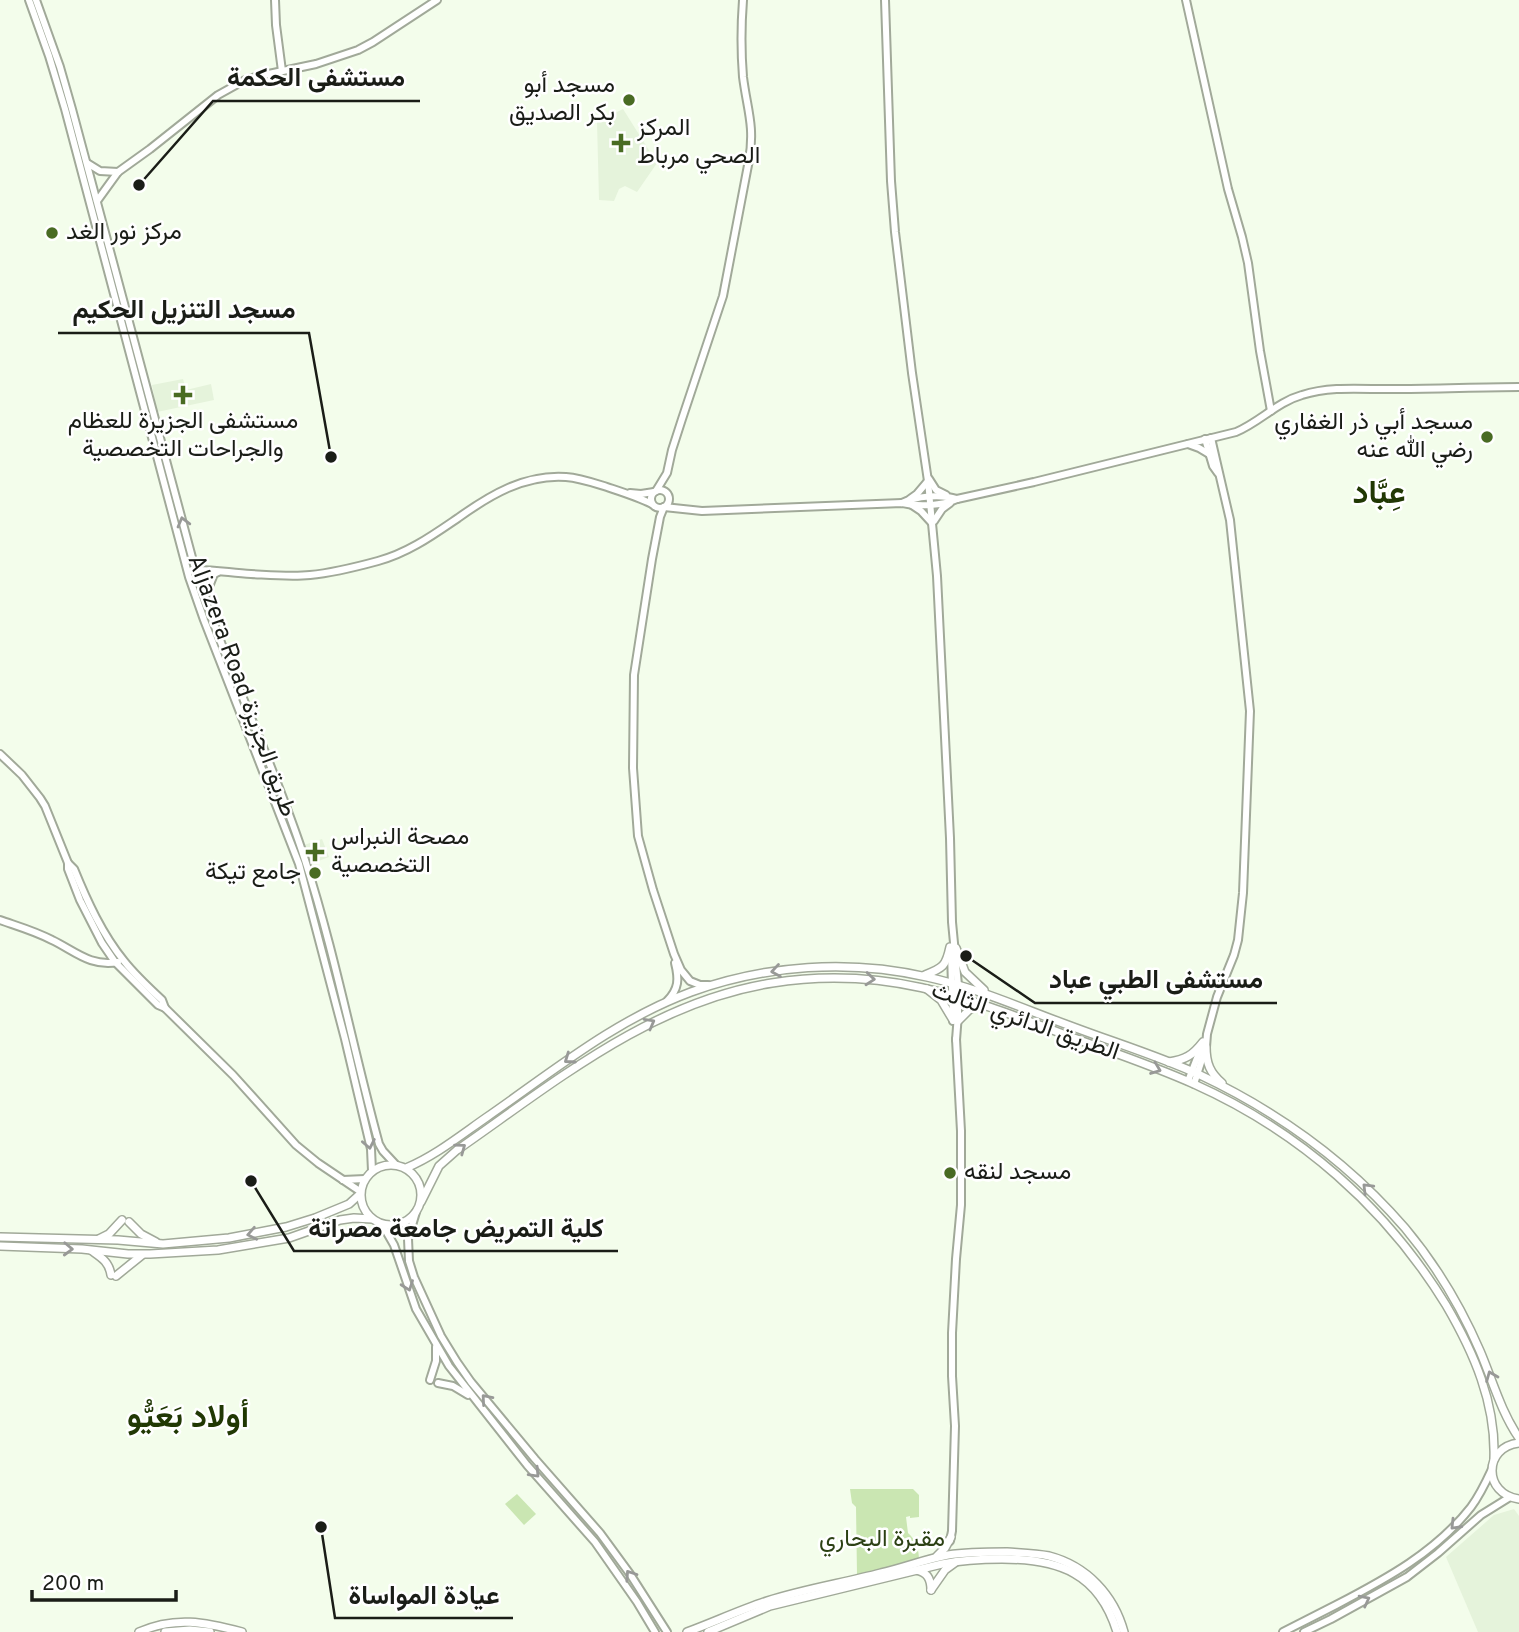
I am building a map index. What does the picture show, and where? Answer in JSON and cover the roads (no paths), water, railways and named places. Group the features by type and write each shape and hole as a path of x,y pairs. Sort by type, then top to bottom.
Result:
{"main road":[{"path":"924,976 943,966 953,947"},
{"path":"953,947 965,972 990,995"},
{"name":"الطريق الدائري الثالث","path":"406,1168 435,1153 587,1046 639,1015 713,985 783,969 821,966 924,976 990,995 1195,1073 1264,1109 1331,1155 1362,1183 1405,1229 1437,1271 1476,1341 1508,1420 1519,1440"},
{"name":"الطريق الدائري الثالث","path":"421,1202 433,1176 448,1157 593,1055 668,1013 738,990 799,979 862,978 923,987 985,1005 1191,1083 1260,1119 1298,1144 1349,1185 1399,1239 1443,1301 1461,1333 1492,1413 1495,1433 1492,1469"},
{"path":"923,987 941,1000 956,1021 970,1009 985,1005"},
{"path":"1167,1062 1187,1058 1204,1045 1207,1065 1212,1074 1230,1091"},
{"path":"0,1237 163,1244 229,1238 286,1227 334,1212 349,1204 360,1193 365,1179 372,1171 384,1165 406,1168 418,1181 421,1191 421,1202 416,1212 403,1223 382,1224 372,1219 354,1218 340,1220 289,1238 218,1250 143,1254 0,1246"},
{"path":"360,1193 363,1207 372,1219"},
{"path":"94,1240 109,1234 126,1221 148,1239 163,1244"},
{"path":"92,1251 107,1262 113,1276 143,1254"},
{"path":"1494,1459 1502,1448 1519,1440"},
{"path":"1492,1469 1498,1489 1516,1499"},
{"path":"951,1537 951,1548 960,1557 1031,1560 1061,1566 1075,1574 1097,1592 1117,1632"},
{"path":"928,1561 942,1552 951,1537"},
{"path":"687,1632 769,1600 928,1561 1032,1553 1062,1560 1083,1572 1100,1587 1116,1608 1124,1632"},
{"path":"915,1570 928,1576 931,1590 945,1570 960,1557"},
{"path":"708,1632 770,1606 915,1570 944,1560"},
{"path":"139,1632 176,1621 202,1623 242,1632"},
{"path":"165,1632 209,1632"}],"street":[{"name":"Aljazera Road طريق الجزيزة","path":"29,0 65,109 188,573 299,864 348,1051 371,1149 372,1171"},
{"name":"Aljazera Road طريق الجزيزة","path":"36,0 60,66 205,599 304,858 332,950 379,1144 396,1165"},
{"path":"275,0 282,71"},
{"path":"97,201 118,172 218,94 245,80 316,64 358,50 437,0"},
{"path":"713,985 700,985 690,981 681,970 645,866 638,836 633,768 634,675 658,528 668,502 666,477 682,419 723,296 752,146 750,108 743,66 743,0"},
{"path":"885,0 895,232 933,524 961,1144 961,1205 952,1319 955,1426 951,1537 944,1560"},
{"path":"1186,0 1228,189 1248,263 1271,411"},
{"path":"87,162 100,171 118,172"},
{"path":"188,573 309,575 379,561 426,539 504,489 538,478 581,479 625,493 657,508 702,511 953,499 1223,436 1253,424 1298,395 1328,389 1519,387"},
{"path":"1212,453 1223,436"},
{"path":"1191,1083 1217,997 1238,940 1250,710 1230,520 1219,475 1213,466 1208,439"},
{"path":"1186,444 1212,453"},
{"path":"658,528 650,498 666,477"},
{"path":"928,479 936,490 953,499"},
{"path":"910,502 928,479"},
{"path":"625,493 641,494 662,490 678,504 702,511"},
{"path":"933,524 942,509 953,499"},
{"path":"910,502 933,524"},
{"path":"192,555 200,565 214,572"},
{"path":"205,599 214,572"},
{"path":"0,754 22,775 45,806 90,920 115,962 233,1075 296,1145 360,1193"},
{"path":"68,863 74,869 99,924 123,960 162,1000 165,1008"},
{"path":"0,920 52,940 96,962 107,964 123,960"},
{"path":"665,1003 678,985 674,954"},
{"path":"343,1180 365,1179"},
{"path":"416,1212 408,1239 409,1261 441,1336 471,1382 600,1533 667,1632"},
{"path":"382,1224 394,1245 416,1309 449,1366 527,1465 595,1542 637,1601 655,1632"},
{"path":"430,1380 436,1361 435,1345"},
{"path":"438,1383 453,1386 475,1399"},
{"path":"1283,1632 1411,1563 1449,1531 1472,1506 1492,1469"},
{"path":"1304,1632 1407,1577 1481,1515 1516,1499"}],"place":[{"name":"مسجد أبو بكر الصديق","path":"629,100"},
{"name":"المركز الصحي مرباط","path":"621,143"},
{"name":"مستشفى الحكمة","path":"139,185"},
{"name":"مركز نور الغد","path":"52,233"},
{"name":"مستشفى الجزيرة للعظام والجراحات التخصصية","path":"183,395"},
{"name":"مسجد أبي ذر الغفاري رضي الله عنه","path":"1487,437"},
{"name":"مسجد التنزيل الحكيم","path":"331,457"},
{"name":"مصحة النبراس التخصصية","path":"315,852"},
{"name":"جامع تيكة","path":"315,873"},
{"name":"مستشفى الطبي عباد","path":"966,956"},
{"name":"مسجد لنقه","path":"950,1173"},
{"name":"كلية التمريض جامعة مصراتة","path":"251,1181"},
{"name":"عيادة المواساة","path":"321,1527"}],"district":[{"name":"عِبَّاد","path":"1379,495"},
{"name":"أولاد بَعَيُّو","path":"188,1419"}],"park label":[{"name":"مقبرة البحاري","path":"882,1540"}]}
